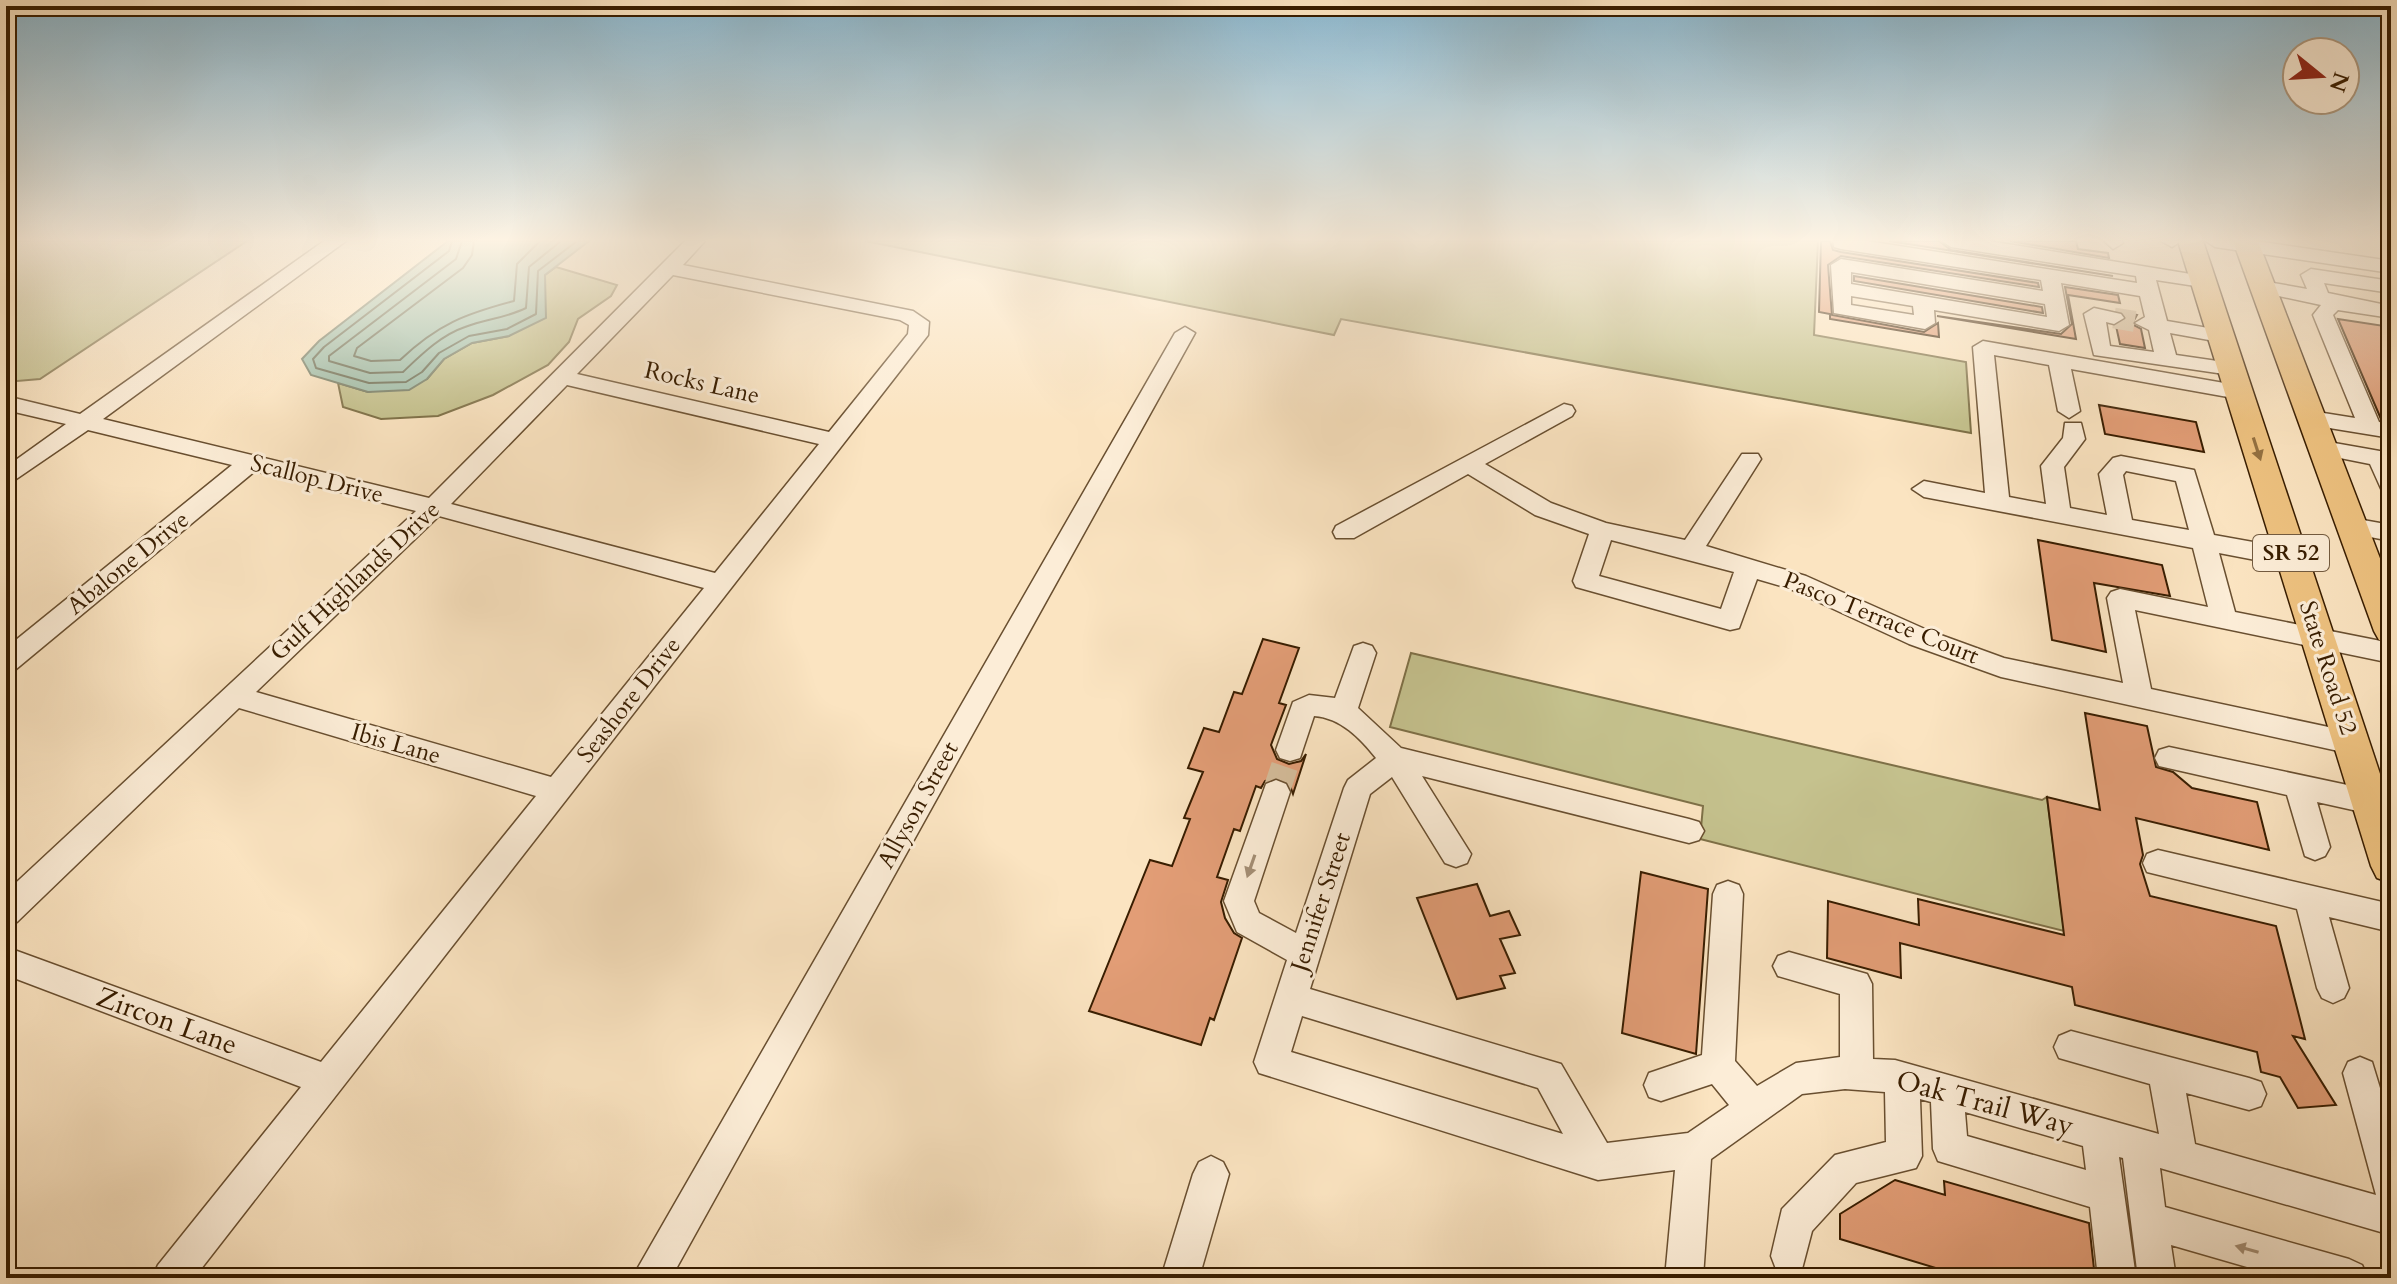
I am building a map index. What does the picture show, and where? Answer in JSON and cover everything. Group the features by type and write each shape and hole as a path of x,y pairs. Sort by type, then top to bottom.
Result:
{"main road":[{"name":"State Road 52","path":"2209,301 2391,866"},
{"name":"SR 52","path":"2267,301 2391,631"}],"street":[{"path":"6,478 254,301"},
{"name":"Gulf Highlands Drive","path":"6,912 434,507 635,301"},
{"name":"Seashore Drive","path":"171,1278 918,335 919,322 906,315 834,301"},
{"path":"1917,301 2059,325 2054,301"},
{"path":"2147,301 2148,324 2167,362"},
{"path":"2327,301 2323,315 2380,429"},
{"path":"2332,301 2391,312"},
{"path":"2114,318 2094,314 2101,351 2167,362 2235,381"},
{"path":"2148,324 2220,336"},
{"name":"Allyson Street","path":"651,1278 1185,333"},
{"path":"1998,503 1983,347 2059,361 2235,381"},
{"path":"2059,361 2074,439 2052,466 2059,515"},
{"name":"Rocks Lane","path":"561,377 832,440"},
{"name":"Scallop Drive","path":"6,403 434,507 719,583"},
{"path":"1345,532 1564,411"},
{"path":"2311,418 2380,429"},
{"path":"2323,448 2385,459 2391,488"},
{"path":"1691,550 1750,459"},
{"name":"Abalone Drive","path":"6,663 251,462"},
{"path":"2121,526 2111,474 2121,463 2186,475 2224,619"},
{"name":"Pasco Terrace Court","path":"1470,465 1543,509 1602,530 1691,550 1797,582 1918,637 2001,667 2352,743"},
{"path":"1924,489 2292,558"},
{"path":"2352,526 2391,533"},
{"path":"1602,530 1585,581 1730,621 1748,567"},
{"path":"2139,697 2120,598 2391,653"},
{"path":"1344,711 1363,653"},
{"name":"Ibis Lane","path":"233,696 559,791"},
{"path":"1290,750 1303,709 1309,705 1344,711 1396,758 1456,854"},
{"path":"1396,758 1689,831"},
{"name":"Jennifer Street","path":"1271,1062 1358,788 1396,758"},
{"path":"2169,758 2371,802"},
{"path":"2299,787 2315,847"},
{"path":"1276,792 1239,901 1248,922 1305,954"},
{"path":"2158,863 2391,918"},
{"path":"1728,894 1718,1066 1753,1108"},
{"path":"2309,898 2333,988"},
{"name":"Zircon Lane","path":"6,961 328,1081"},
{"path":"1789,966 1856,984 1857,1074"},
{"path":"1291,998 1549,1075 1598,1162"},
{"path":"2071,1047 2249,1094"},
{"name":"Oak Trail Way","path":"1271,1062 1598,1162 1694,1150 1796,1079 1857,1074 1902,1078 2391,1217"},
{"path":"1661,1085 1718,1066"},
{"path":"2165,1072 2180,1157"},
{"path":"2360,1073 2391,1188"},
{"path":"1789,1256 1795,1222 1847,1167 1904,1156 1902,1078"},
{"path":"1947,1091 1950,1149 2107,1194"},
{"path":"2099,1134 2117,1278"},
{"path":"2139,1146 2157,1278"},
{"path":"1684,1278 1694,1150"},
{"path":"1180,1278 1211,1174"},
{"path":"2150,1221 2349,1278"}],"shaded area":[{"path":"6,301 157,301 40,379 6,382"},
{"path":"530,301 604,301 578,319 569,342 548,365 493,395 438,416 381,419 343,407 338,383 368,392 427,379 444,359 472,343 509,336"},
{"path":"1164,301 1815,301 1814,335 1966,362 1971,433 1341,319 1334,335"},
{"path":"1411,653 2042,800 2047,797 2064,931 1700,839 1703,806 1390,727"}],"water":[{"path":"371,301 546,301 546,318 509,336 472,343 444,359 427,379 409,390 368,392 311,375 302,359 319,341"}],"building":[{"path":"1819,301 1831,301 1832,315 1924,332 1938,323 1939,337 1830,319 1830,314 1819,312"},
{"path":"1972,301 2005,301 2042,307 2043,313"},
{"path":"2069,301 2076,339 1937,316 2061,334 2072,324"},
{"path":"2124,312 2137,315 2132,324 2141,329 2145,348 2120,344 2116,326 2127,319"},
{"path":"2338,319 2391,327 2391,421 2381,419"},
{"path":"2099,405 2196,422 2204,452 2105,434"},
{"path":"2038,540 2162,565 2170,596 2094,583 2106,652 2052,640"},
{"path":"1263,639 1299,648 1279,703 1286,705 1271,745 1277,759 1289,764 1301,761 1306,754 1293,794 1289,783 1277,777 1265,781 1261,788 1256,786 1240,831 1234,829 1217,877 1228,880 1221,902 1225,918 1234,933 1242,938 1214,1020 1210,1018 1201,1045 1089,1011 1150,860 1172,866 1190,819 1184,818 1203,772 1188,768 1204,728 1219,732 1234,692 1242,694"},
{"path":"2085,713 2147,726 2156,767 2173,772 2192,788 2257,802 2269,850 2136,818 2143,855 2140,864 2150,896 2276,926 2305,1039 2293,1036 2336,1105 2298,1108 2280,1077 2261,1072 2257,1052 2075,1005 2072,987 1900,943 1901,978 1827,958 1828,901 1919,925 1918,899 2064,935 2047,797 2100,810"},
{"path":"1641,872 1708,889 1696,1054 1622,1033"},
{"path":"1477,884 1490,916 1509,911 1520,935 1500,939 1515,973 1500,976 1505,988 1457,999 1417,898"},
{"path":"1895,1180 1945,1195 1944,1181 2089,1223 2095,1278 1950,1278 1949,1272 1840,1239 1840,1214"}],"tunnel":[{"path":"2114,318 2139,322"},
{"path":"1276,792 1290,750"}]}
